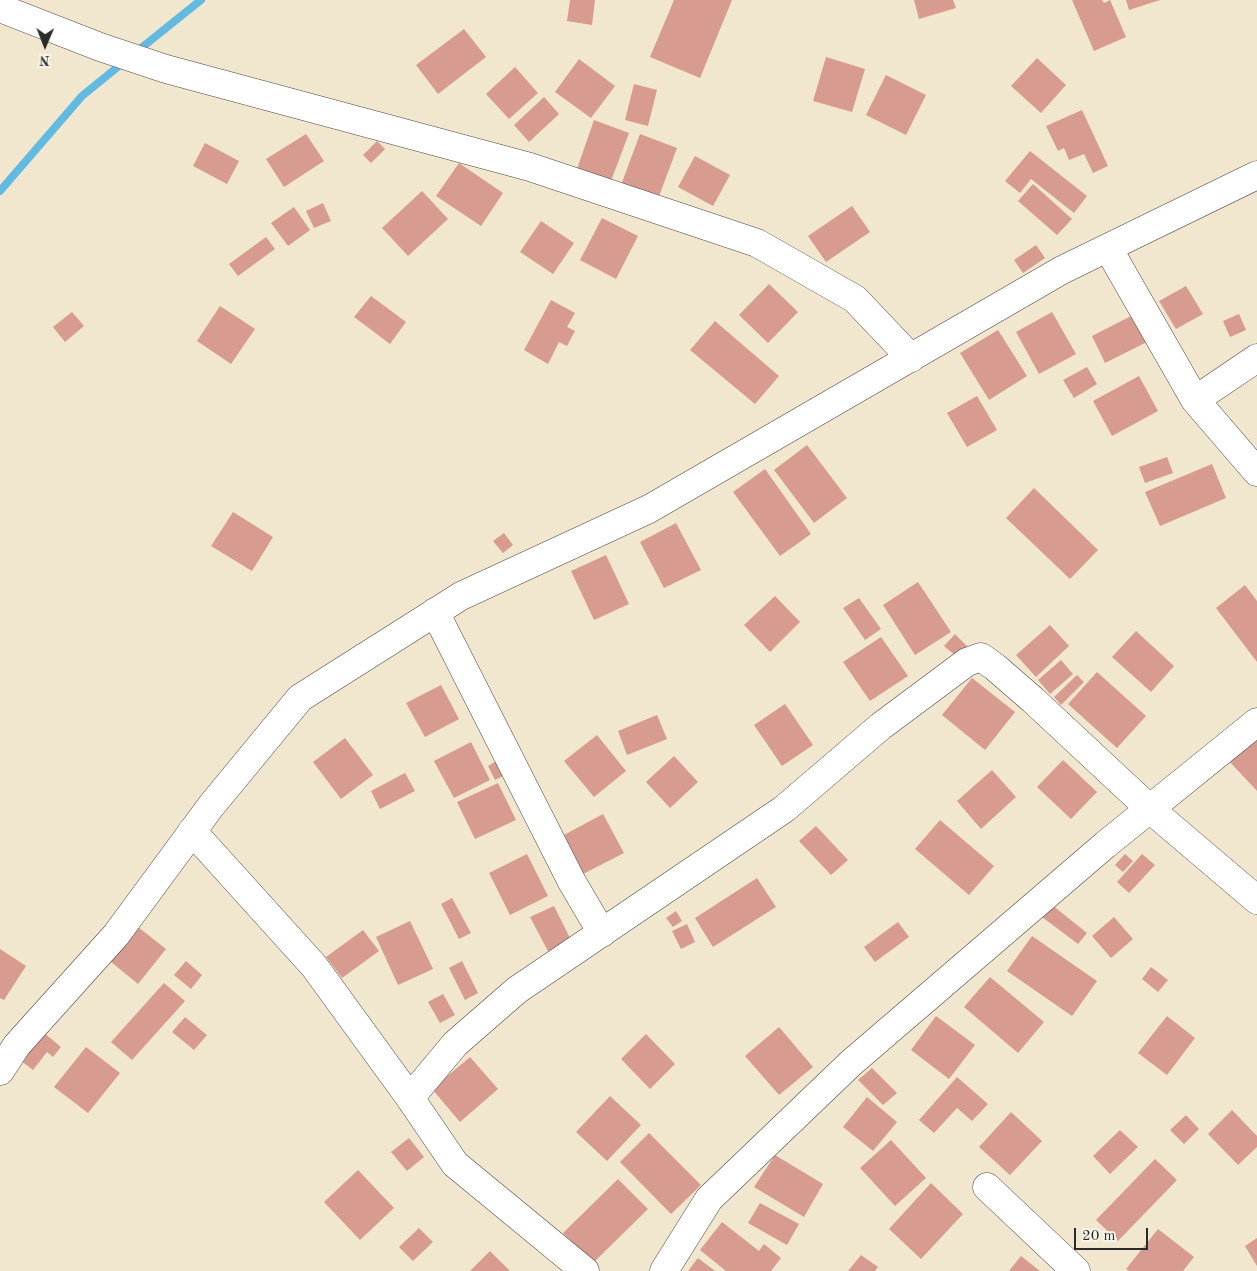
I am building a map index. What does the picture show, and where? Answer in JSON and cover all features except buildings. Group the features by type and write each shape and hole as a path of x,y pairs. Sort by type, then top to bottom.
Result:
{"street":[{"path":"0,8 100,47 166,69 530,167 757,243 855,299 911,358"},
{"path":"0,1071 18,1045 116,935 211,806 300,698 461,596 649,509 1062,270 1257,175"},
{"path":"1108,248 1195,400 1257,472"},
{"path":"1195,400 1257,358"},
{"path":"435,612 568,873 602,933"},
{"path":"410,1098 455,1044 517,990 784,809 881,726 967,662 981,657 1033,700 1150,809 1257,900"},
{"path":"664,1271 709,1199 851,1063 1105,845 1257,722"},
{"path":"192,831 314,966 410,1098 455,1164 585,1271"},
{"path":"987,1186 1076,1271"}],"waterway":[{"path":"135,53 201,0"},
{"path":"0,191 82,96 125,61"}]}
